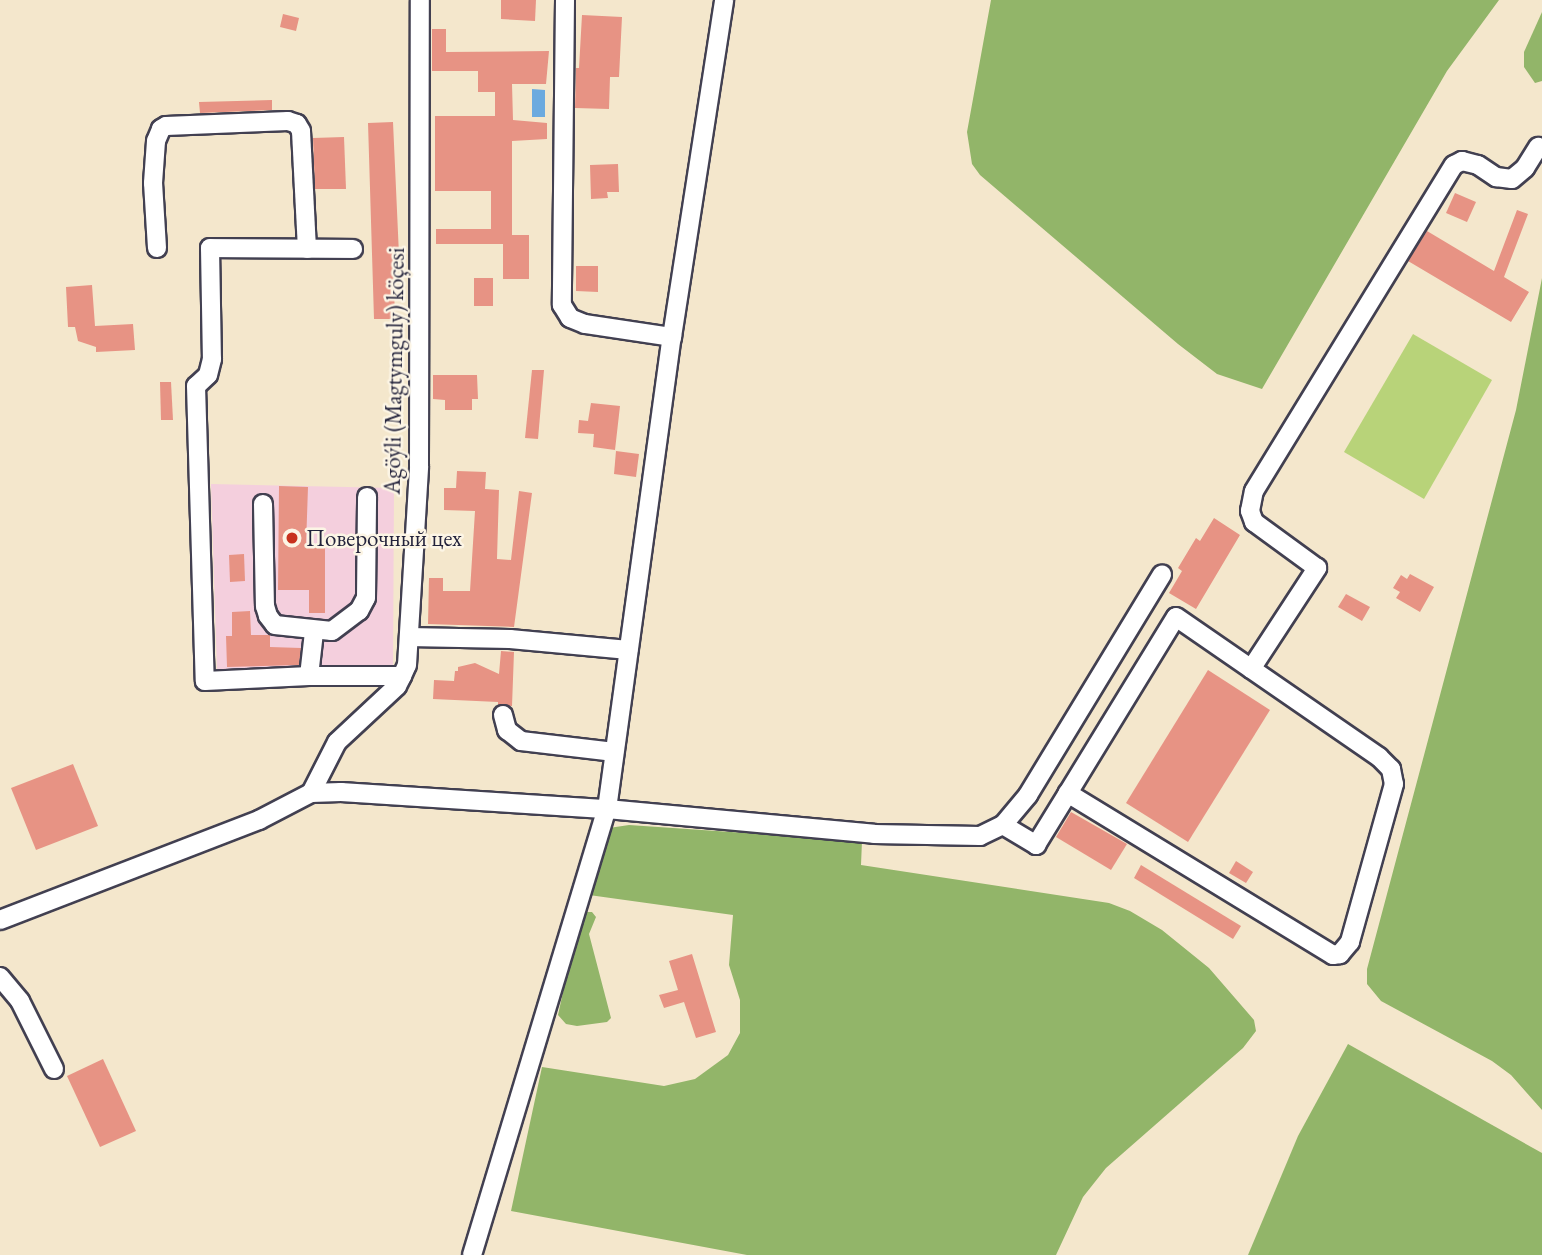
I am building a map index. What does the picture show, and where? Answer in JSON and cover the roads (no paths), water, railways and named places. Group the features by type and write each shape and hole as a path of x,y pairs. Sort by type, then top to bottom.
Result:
{"street":[{"name":"Agöýli (Magtymguly) köçesi","path":"311,793 337,742 397,686 407,665 419,466 420,0"},
{"path":"565,0 562,305 570,318 585,324 672,337"},
{"path":"472,1255 607,809 672,337 724,0"},
{"path":"157,248 153,183 156,141 161,129 166,126 288,121 297,124 301,131 307,248"},
{"path":"1251,669 1317,568 1254,522 1250,511 1254,491 1447,174 1462,161 1478,165 1504,180 1512,179 1525,168 1538,147"},
{"path":"352,249 210,248 212,359 208,375 196,387 205,681 309,676 402,676"},
{"path":"263,503 265,606 268,615 275,625 314,632 337,629 359,611 366,598 367,497"},
{"path":"0,919 259,820 311,793 341,792 607,809 886,835 980,836 1003,825 1028,795 1162,575"},
{"path":"1003,825 1036,845 1176,617 1379,757 1394,778 1350,942 1340,954 1327,954 1068,793"},
{"path":"309,676 314,632"},
{"path":"409,637 510,639 628,650"},
{"path":"503,715 507,730 522,741 614,752"},
{"path":"0,977 20,1002 54,1069"}],"water":[{"path":"532,89 545,90 545,117 532,117"}],"place":[{"name":"Поверочный цех","path":"292,538"}]}
